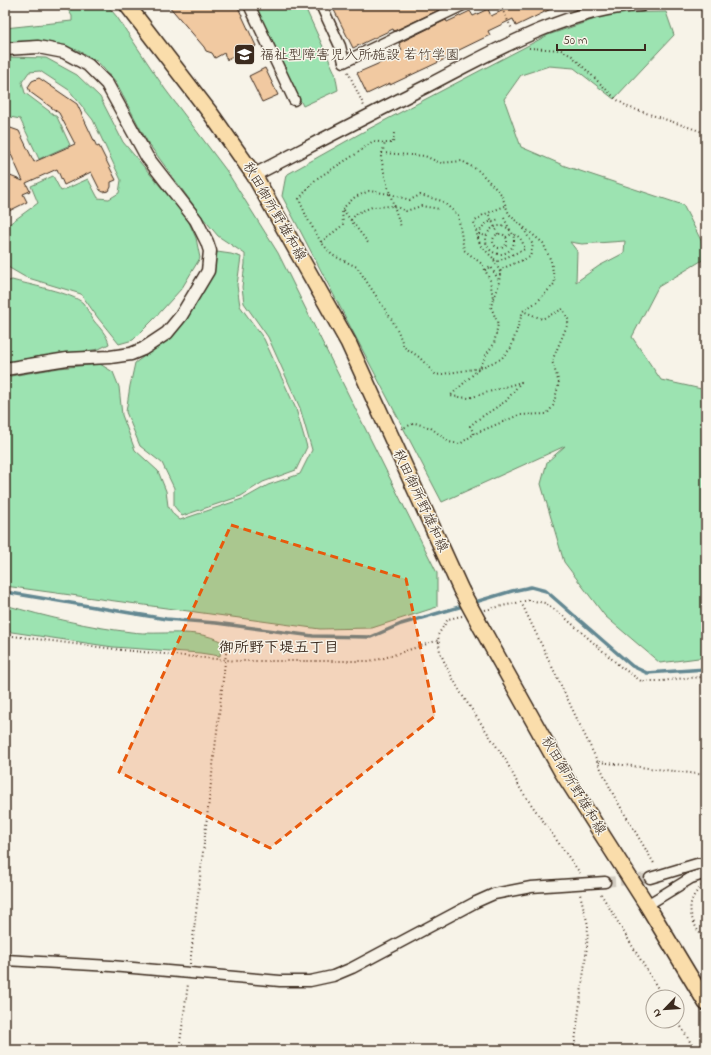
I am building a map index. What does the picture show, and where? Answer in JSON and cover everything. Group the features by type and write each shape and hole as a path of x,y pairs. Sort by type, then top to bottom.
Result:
{"main road":[{"name":"秋田御所野雄和線","path":"127,5 211,114 254,175 348,342 461,590 481,627 562,772 647,905 706,1003"}],"street":[{"path":"249,5 294,100"},
{"path":"321,5 340,46 344,62 463,5"},
{"path":"254,175 468,64 548,27 596,11 614,7 641,5"},
{"path":"5,49 38,47 64,52 88,65 107,84 147,157 196,220 208,242 210,251 208,271 181,316 166,333 143,350 131,354 110,357 67,359 5,369"},
{"path":"650,878 697,864 706,864"},
{"path":"647,905 691,878 706,873"},
{"path":"5,960 111,966 280,981 310,981 333,976 352,968 476,902 494,894 531,887 605,882"}],"path":[{"path":"500,5 513,32"},
{"path":"508,45 536,49 561,50 572,56 616,99 628,107 706,133"},
{"path":"344,62 364,106"},
{"path":"394,133 393,143 373,140 356,154 316,179 299,199 307,218 321,242 332,255 357,267 392,320 404,347 419,357 436,375 480,368 501,359 510,348 523,311 538,301 555,283 551,261 543,243 515,220"},
{"path":"385,143 381,157 385,178 401,227"},
{"path":"382,154 425,156 440,163 462,161 479,172 501,194 508,214 523,227 533,245 530,257 501,269 498,280 497,294 493,298"},
{"path":"342,209 356,197 369,190 410,200 420,195 442,201 458,215 464,250 482,264 490,280 493,298 491,307 498,324 494,344 486,355 480,368 450,396 469,398 521,382 506,401 470,426 474,434"},
{"path":"352,220 357,213 372,207 394,206 406,211 421,206 440,209"},
{"path":"504,218 512,234 513,244 507,252 503,254 494,253 487,246 486,236 489,230 494,227 502,226 506,227 512,234 517,235 522,240 525,249 498,261 481,246 474,222 483,215 506,206"},
{"path":"321,242 343,225 342,209"},
{"path":"342,209 369,244"},
{"path":"489,215 498,234 502,234 506,237"},
{"path":"478,239 479,234 486,223 500,219"},
{"path":"479,234 486,236"},
{"path":"494,244 493,239 498,234"},
{"path":"506,237 512,234"},
{"path":"503,247 507,241 506,237"},
{"path":"487,246 494,244 497,247 503,247"},
{"path":"503,247 507,252"},
{"path":"493,258 500,273"},
{"path":"485,270 491,267 498,280"},
{"path":"390,434 415,423 431,428 449,442 460,444 474,434 519,415 547,414 553,406 559,383 552,361 569,321 563,309 542,319 523,311"},
{"path":"483,610 529,600 544,603 562,615 621,667 641,682 706,677"},
{"path":"521,601 614,796 661,875"},
{"path":"462,616 448,620 438,635 440,652 447,668 462,695 505,759 521,790 590,882 658,989"},
{"path":"5,635 122,650 237,661 368,661 381,659 439,640"},
{"path":"179,1050 227,645"},
{"path":"599,762 706,776"},
{"path":"574,1050 587,946 588,925 576,883"},
{"path":"706,883 690,903 692,920 706,944"},
{"path":"682,1029 695,1050"}],"highlighted area":[{"path":"231,525 406,579 435,716 270,848 119,772"}],"green space":[{"path":"65,5 107,5 117,17 165,89 226,170 278,253 437,573 437,607 372,628 320,629 5,586 5,377 59,368 100,364 113,372 119,387 122,415 135,450 158,471 166,491 168,506 174,515 180,520 245,498 268,485 300,474 312,450 300,408 268,337 244,303 242,287 245,254 218,236 203,218 148,143 116,83 98,62 77,50 45,42 5,45 5,28 72,21 72,16"},
{"path":"255,5 304,5 335,73 338,90 303,106"},
{"path":"666,12 674,35 614,99 574,68 549,66 521,75 504,99 521,147 565,166 683,205 706,250 706,258 658,287 632,337 661,380 706,390 706,657 660,663 605,616 564,562 541,484 547,462 565,446 442,502 282,196 286,175 361,133 548,35 613,13","holes":["625,241 624,253 599,266 576,282 577,251 570,242 582,244"]},
{"path":"5,57 46,58 77,75 100,97 123,142 187,218 196,238 200,258 182,288 133,340 119,344 81,294 25,277 5,264 5,227 38,203 31,186 53,176 61,191 88,179 98,198 109,199 119,193 121,180 93,120 69,90 40,71 29,72 22,82 25,93 57,117 70,145 39,159 20,119 5,116"},
{"path":"217,252 241,257 237,285 240,306 264,339 296,409 307,447 296,470 263,482 241,496 182,516 174,506 174,488 162,463 140,446 126,412 135,363 173,335 200,297 212,275"},
{"path":"12,280 60,292 78,299 83,303 94,321 101,329 109,344 99,349 5,364 5,282"},
{"path":"5,605 36,614 115,630 142,633 189,633 212,637 222,642 220,656 200,653 113,647 5,631"}],"building":[{"path":"168,5 237,5 256,46 227,60 224,53 215,58 212,53 206,51"},
{"path":"337,5 439,5 441,9 353,48 334,10 338,8"},
{"path":"506,5 559,5 516,26 513,19 488,31 490,35 455,52 456,54 390,85 390,83 367,94 357,73 387,60 386,58 402,50 399,43 446,20 447,22 470,11 473,16 488,9 491,16 508,8"},
{"path":"265,68 278,95 262,102 249,76"},
{"path":"39,78 77,104 97,147 99,146 116,180 111,182 109,191 103,192 100,190 91,172 64,185 57,169 26,183 30,191 23,194 27,202 9,211 5,202 5,174 23,181 5,141 5,126 19,131 34,162 75,144 59,113 30,92 28,87 32,81"}],"waterway":[{"path":"472,603 531,587 546,591 632,666 647,673 706,669"},
{"path":"5,592 166,619 216,623 313,636 371,637 401,624 466,605"}],"tunnel":[{"path":"605,882 650,878"}],"place":[{"name":"福祉型障害児入所施設 若竹学園","path":"245,55"}],"district":[{"name":"御所野下堤五丁目","path":"279,648"}]}
